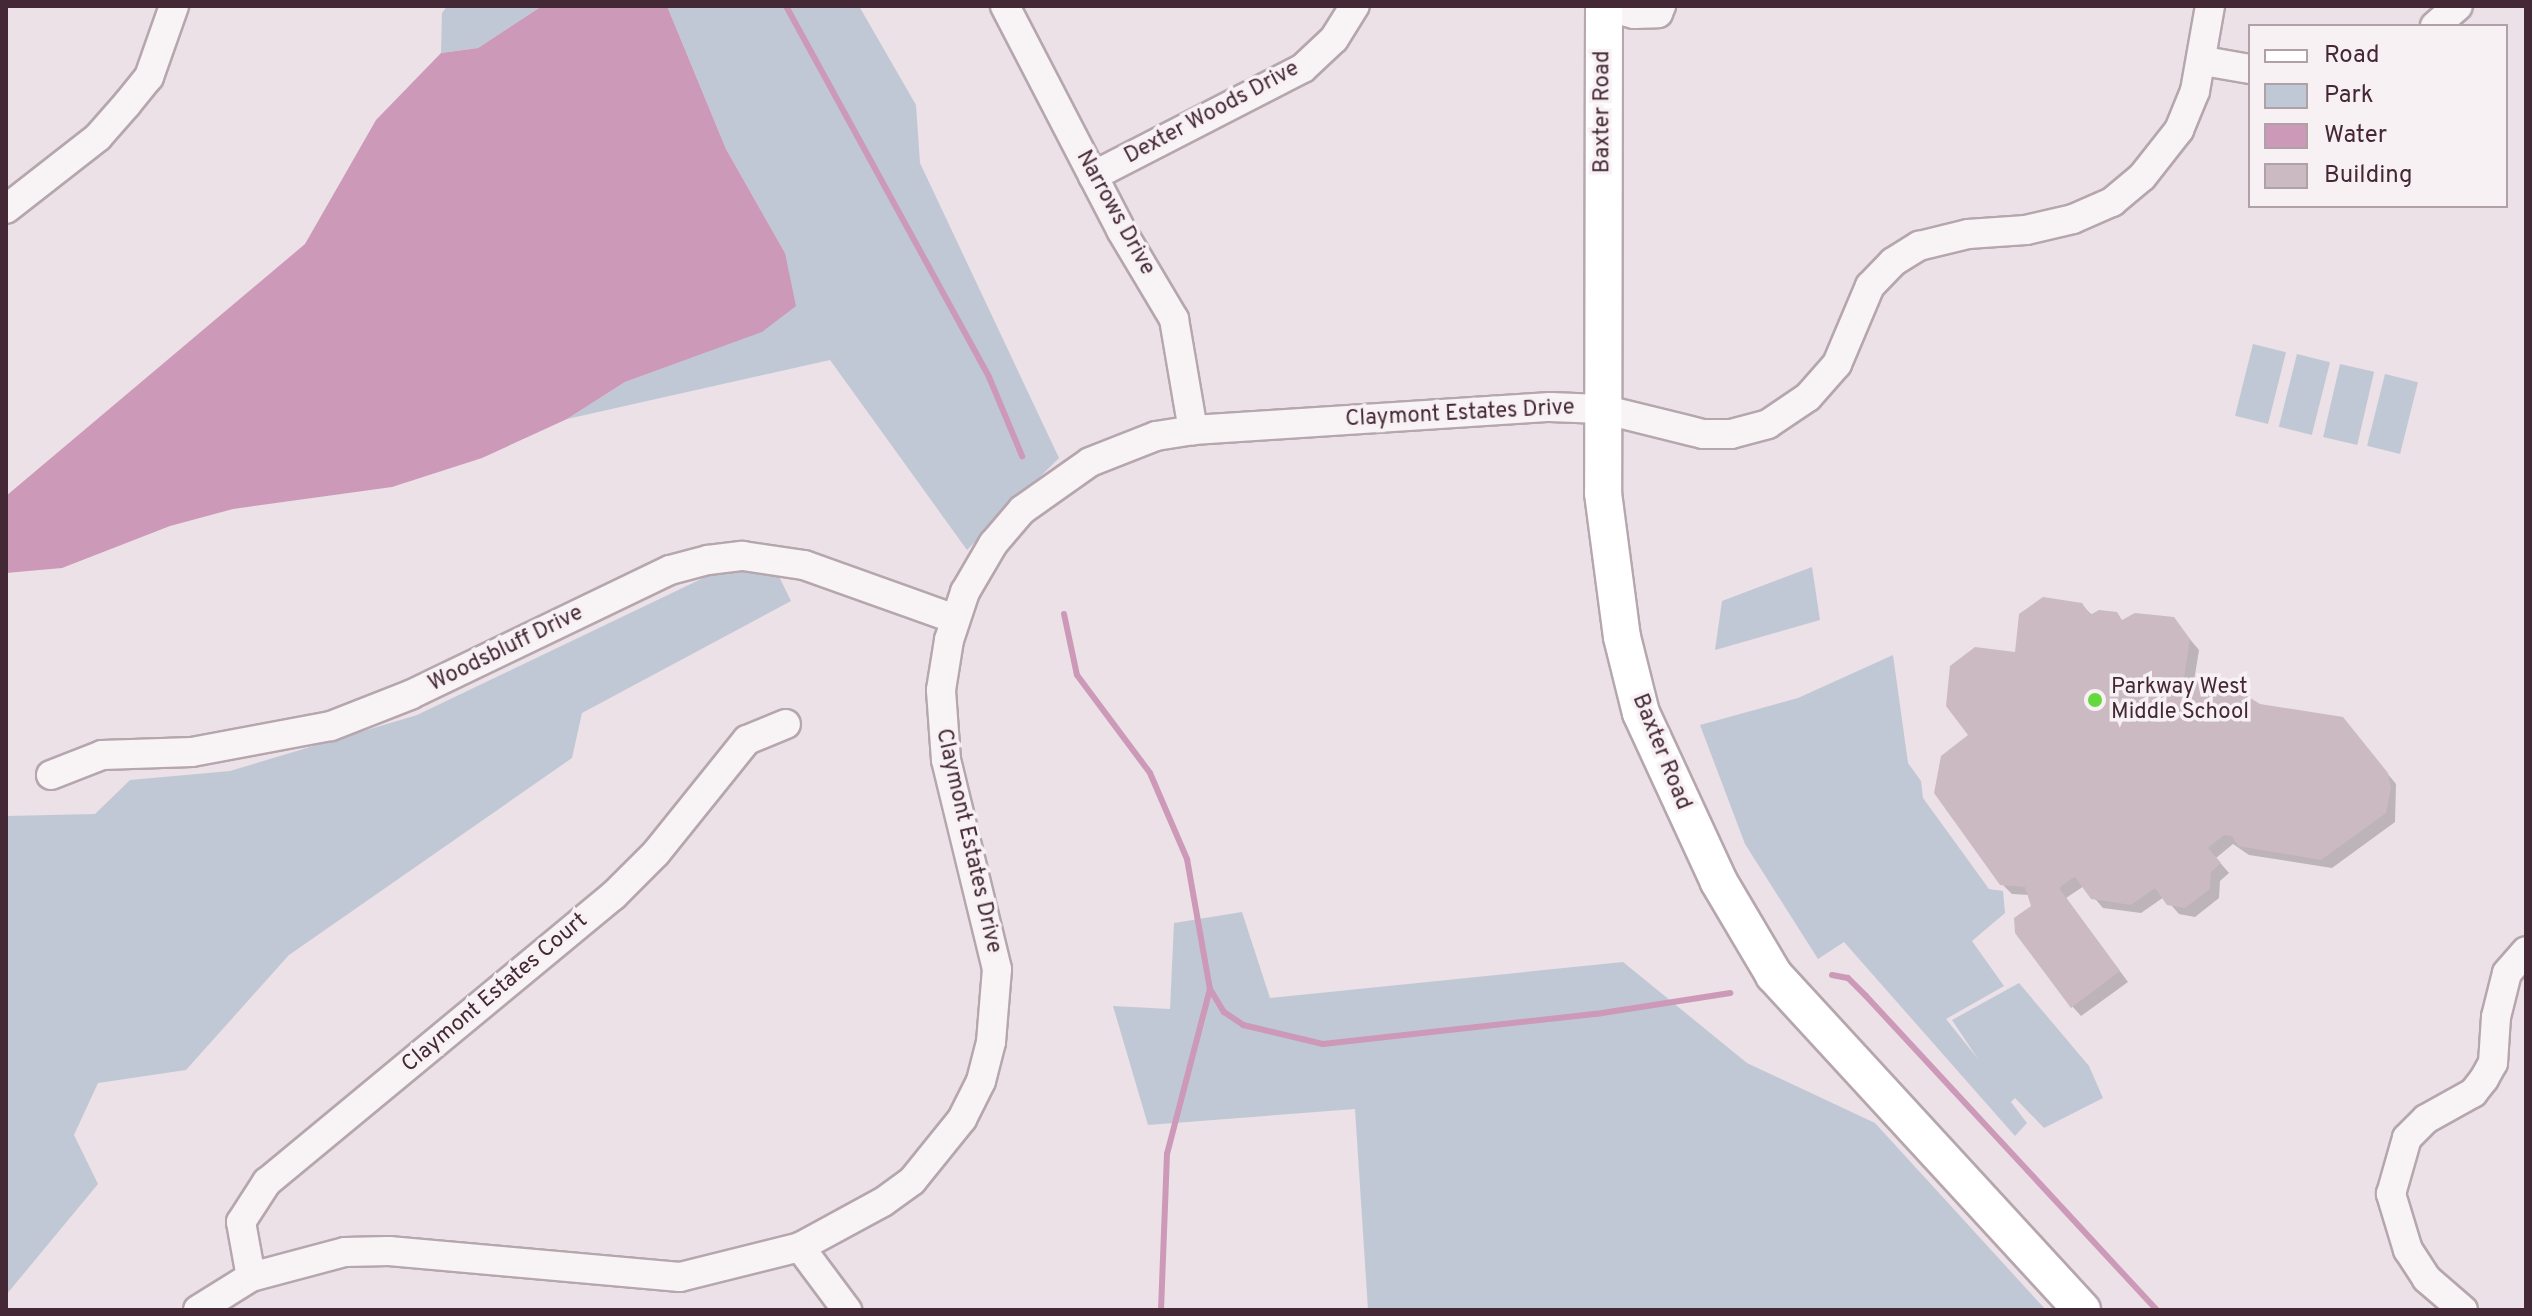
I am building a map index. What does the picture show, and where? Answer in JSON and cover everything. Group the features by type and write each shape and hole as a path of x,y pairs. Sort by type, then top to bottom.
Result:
{"main road":[{"name":"Baxter Road","path":"1614,6 1602,409 1603,493 1622,637 1641,713 1719,882 1774,975 2082,1310"}],"street":[{"path":"6,209 98,137 127,104 149,77 174,6"},
{"name":"Narrows Drive","path":"1005,6 1093,176 1174,319 1193,430"},
{"name":"Dexter Woods Drive","path":"1093,176 1303,68 1334,39 1355,6"},
{"path":"1614,6 1634,14 1658,13 1661,6"},
{"name":"Claymont Estates Drive","path":"198,1310 251,1277 306,1259 389,1251 680,1277 800,1247 912,1181 962,1119 988,1055 997,969 941,728 944,664 955,619 993,544 1054,483 1126,447 1193,430 1471,410 1602,409 1703,434 1731,434 1768,424 1808,397 1837,364 1870,286 1906,254 1968,234 2073,219 2112,202 2152,166 2179,130 2204,61 2210,6"},
{"path":"2437,24 2458,6"},
{"path":"2204,61 2248,69"},
{"name":"Woodsbluff Drive","path":"51,775 102,755 192,752 331,726 410,695 670,570 708,560 743,556 804,565 955,619"},
{"name":"Claymont Estates Court","path":"251,1277 241,1222 267,1182 613,896 656,853 747,740 786,724"},
{"path":"2463,1310 2427,1279 2408,1250 2396,1224 2393,1181 2407,1138 2426,1119 2473,1093 2484,1079 2493,1063 2496,1017 2507,973 2526,951"},
{"path":"800,1247 847,1310"}],"green space":[{"path":"447,6 542,6 478,48 441,53 442,13"},
{"path":"667,6 859,6 916,105 920,163 1059,458 967,550 830,360 567,419 625,382 761,332 785,253 726,149"},
{"path":"2253,344 2286,352 2268,424 2235,416"},
{"path":"2297,354 2330,362 2312,435 2279,427"},
{"path":"2340,364 2374,372 2357,445 2323,437"},
{"path":"2385,374 2418,382 2400,454 2367,446"},
{"path":"769,556 791,601 582,713 572,758 289,955 186,1070 98,1083 74,1135 98,1184 6,1295 6,816 95,814 130,780 230,771 417,715 722,569"},
{"path":"1812,567 1820,620 1715,650 1722,601"},
{"path":"1893,655 1908,763 1921,781 1923,798 1989,889 2003,891 2005,913 1972,941 2004,986 1946,1019 1978,1059 1952,1020 2019,983 2089,1066 2103,1098 2044,1128 2015,1098 2011,1102 2027,1123 2015,1136 1844,942 1818,959 1745,844 1700,725 1798,698"},
{"path":"1242,912 1270,998 1623,962 1747,1063 1875,1123 2046,1310 1368,1310 1355,1109 1148,1125 1113,1006 1170,1009 1174,923"}],"water":[{"path":"542,6 667,6 726,149 785,253 796,306 762,332 625,382 567,419 482,458 392,487 233,509 170,526 62,568 6,573 6,496 305,244 376,120 441,53 478,48"}],"building":[{"name":"Parkway West Middle School","path":"2043,597 2082,603 2090,615 2099,610 2117,612 2122,620 2135,613 2174,617 2190,639 2184,678 2223,681 2260,704 2343,717 2388,773 2391,788 2386,813 2321,860 2238,846 2232,836 2224,835 2208,848 2221,863 2211,872 2210,889 2185,908 2167,905 2155,888 2131,905 2091,899 2075,877 2071,879 2059,888 2120,971 2071,1008 2015,933 2014,918 2031,906 2025,887 2000,885 1934,793 1941,756 1968,735 1946,706 1950,666 1975,647 2015,652 2019,614"}],"waterway":[{"path":"786,6 989,377 1022,456"},
{"path":"1064,614 1077,675 1150,773 1187,859 1210,989 1224,1012 1243,1025 1323,1044 1596,1014 1730,993"},
{"path":"1832,975 1848,978 1866,996 2157,1310"},
{"path":"1161,1310 1167,1154 1210,989"}],"place":[{"name":"Parkway West Middle School","path":"2095,700"}]}
